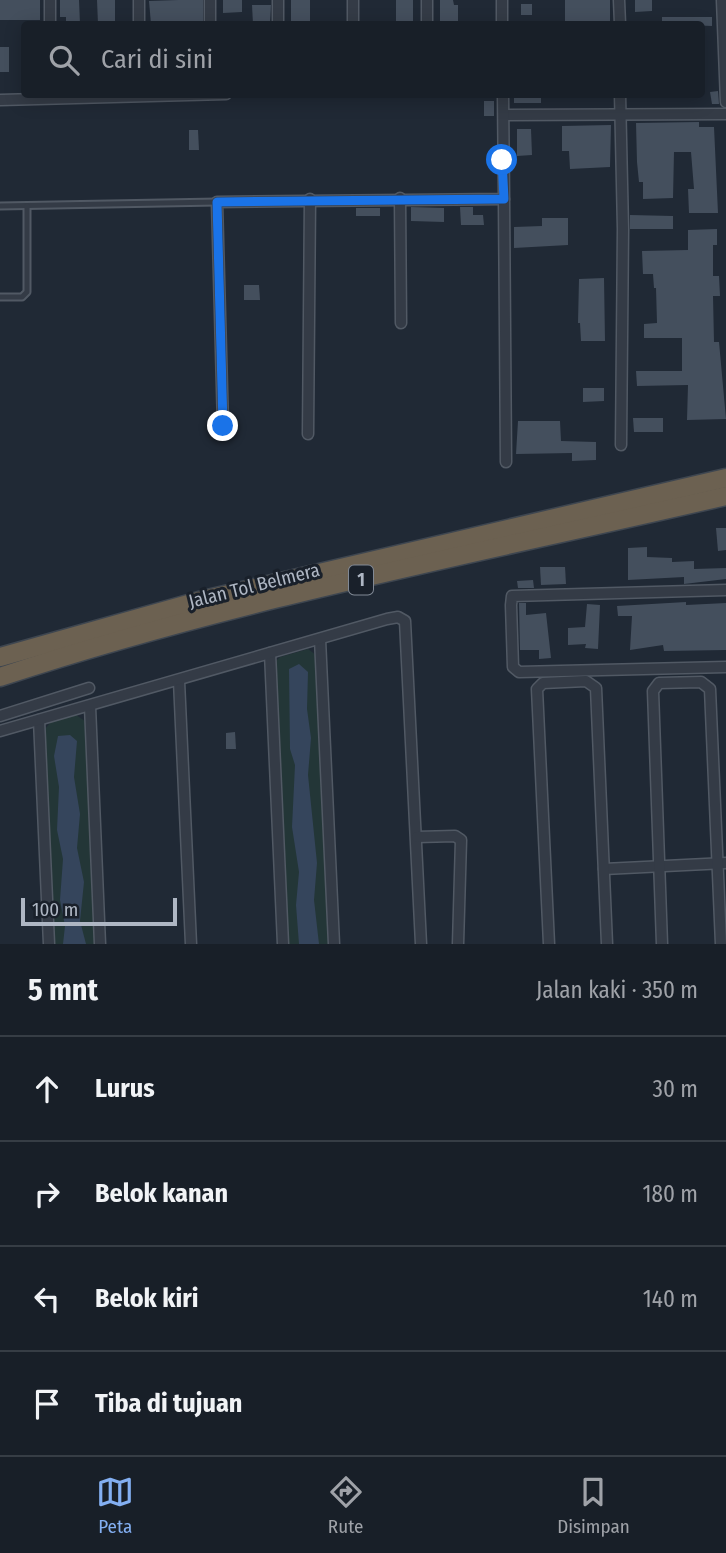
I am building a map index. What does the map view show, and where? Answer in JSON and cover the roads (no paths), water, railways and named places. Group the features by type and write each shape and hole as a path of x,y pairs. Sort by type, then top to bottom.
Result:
{"highway":[{"name":"Jalan Tol Belmera","path":"0,657 224,595 726,478"},
{"name":"Jalan Tol Belmera","path":"0,677 163,629 726,496"}],"street":[{"path":"50,0 50,21"},
{"path":"139,0 139,21"},
{"path":"209,0 210,21"},
{"path":"278,0 278,21"},
{"path":"353,0 353,21"},
{"path":"427,0 427,21"},
{"path":"502,0 502,21"},
{"path":"620,0 620,21"},
{"path":"722,0 726,102"},
{"path":"0,100 35,98"},
{"path":"503,98 506,463"},
{"path":"620,98 621,444"},
{"path":"504,115 726,114"},
{"path":"400,198 401,323"},
{"path":"308,433 310,199"},
{"path":"223,426 217,202 504,199"},
{"path":"726,590 512,596 511,600 513,667 516,671 726,667"},
{"path":"0,731 398,617 405,621 422,944"},
{"path":"320,639 334,944"},
{"path":"270,653 283,944"},
{"path":"179,681 191,944"},
{"path":"550,944 537,689 543,682 586,681 596,688 607,944"},
{"path":"662,944 653,691 654,685 659,683 701,682 710,689 722,864 721,944"},
{"path":"0,716 89,688"},
{"path":"90,706 100,944"},
{"path":"39,720 49,944"},
{"path":"416,837 455,836 461,840 458,944"},
{"path":"604,869 722,864"}],"lane":[{"path":"0,206 217,202"},
{"path":"0,297 22,297 26,292 27,206"}],"water":[{"path":"299,664 308,672 307,709 311,738 308,775 317,863 314,900 319,944 299,944 296,905 299,872 292,827 295,765 290,749 289,669"},
{"path":"70,735 77,741 74,777 80,814 77,848 84,882 80,921 86,944 63,944 65,926 60,900 63,859 57,830 59,787 54,756 58,736"}]}
